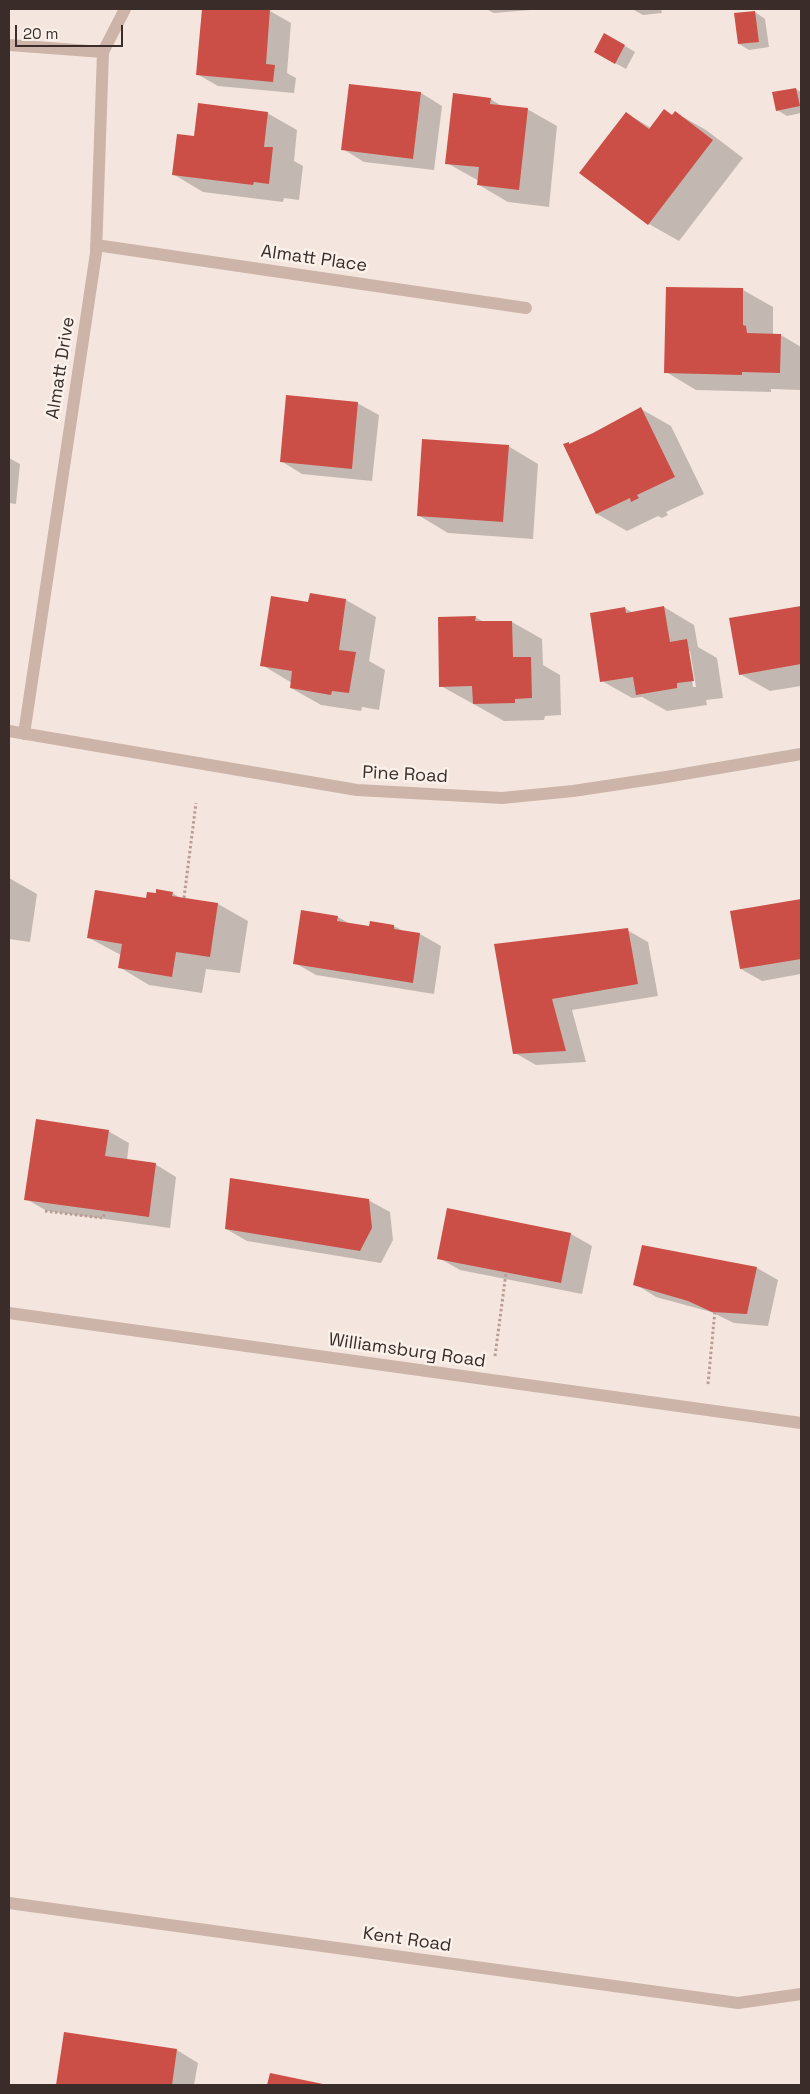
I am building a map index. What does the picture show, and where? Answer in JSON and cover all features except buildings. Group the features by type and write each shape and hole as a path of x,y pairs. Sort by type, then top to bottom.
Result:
{"street":[{"name":"Almatt Drive","path":"24,734 96,245 104,52 125,9"},
{"path":"9,45 104,52"},
{"name":"Almatt Place","path":"96,245 526,308"},
{"name":"Pine Road","path":"9,732 357,790 502,798 573,791 657,779 801,754"},
{"name":"Williamsburg Road","path":"9,1313 801,1423"},
{"name":"Kent Road","path":"9,1903 738,2003 801,1994"}],"path":[{"path":"184,898 196,803"},
{"path":"45,1210 102,1218 105,1211"},
{"path":"494,1359 506,1273"},
{"path":"707,1389 715,1310"}]}
